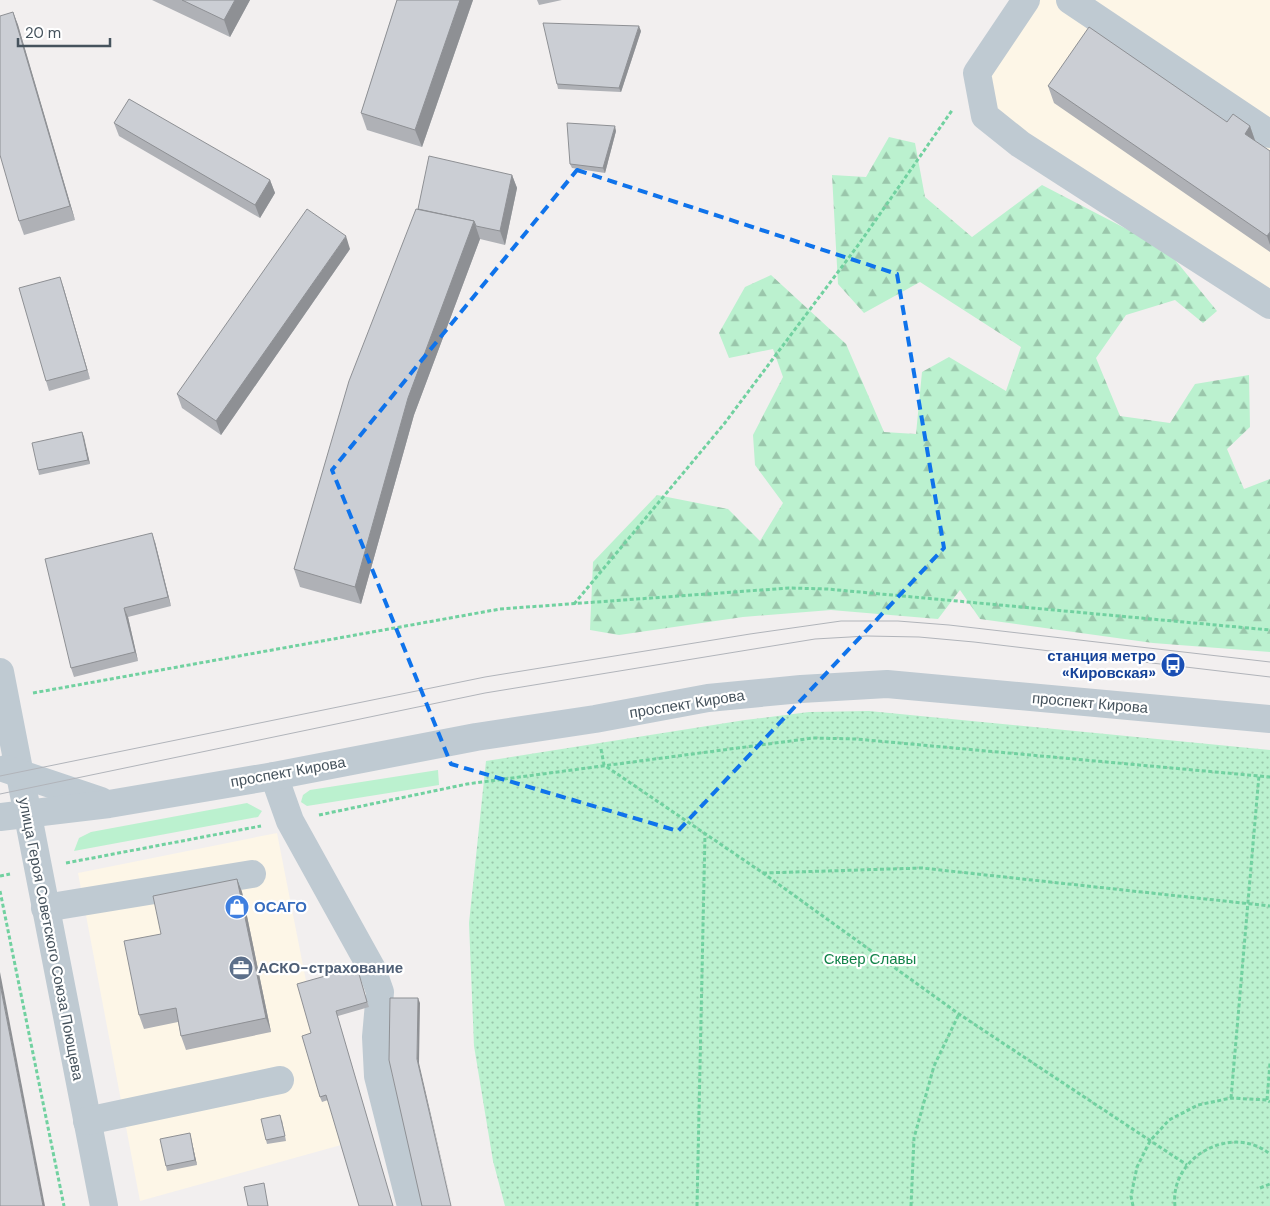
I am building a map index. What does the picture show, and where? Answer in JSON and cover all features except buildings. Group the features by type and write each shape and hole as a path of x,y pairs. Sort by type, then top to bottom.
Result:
{"street":[{"path":"1026,0 977,73 985,116 1020,144 1270,305"},
{"path":"1070,0 1270,134"},
{"name":"улица Героя Советского Союза Поющева","path":"0,672 10,770 27,813 104,1206"},
{"name":"проспект Кирова","path":"0,817 109,804 274,776 476,737 595,719 708,698 801,689 887,684 1270,719"},
{"name":"проспект Кирова","path":"10,770 109,804"},
{"path":"274,776 290,820 372,969 380,992 376,1037 378,1076 411,1206"},
{"path":"45,908 252,874"},
{"path":"87,1121 280,1080"}],"path":[{"path":"574,604 724,424 859,244 977,73"},
{"path":"28,694 500,609 789,588 827,589 1270,630"},
{"path":"65,863 467,784 804,739 856,739 1270,777"},
{"path":"604,765 764,873 959,1014 1187,1165"},
{"path":"1231,1098 1259,775"},
{"path":"697,1206 705,834"},
{"path":"764,873 922,868 1270,906"},
{"path":"0,891 64,1206"},
{"path":"912,1206 914,1138 934,1066 959,1014"},
{"path":"1133,1206 1132,1196 1137,1168 1150,1141 1169,1120 1198,1105 1231,1098 1269,1101 1270,1062"},
{"path":"1174,1206 1178,1180 1187,1165 1203,1150 1219,1144 1236,1142 1251,1144 1270,1154"},
{"path":"1260,1188 1270,1184"}],"highlighted area":[{"path":"577,170 897,274 944,548 678,831 451,764 332,470"}],"shaded area":[{"path":"1026,0 1270,0 1270,305 985,116 977,73"},
{"path":"277,833 307,986 321,1101 328,1100 341,1145 140,1201 78,873"}],"green space":[{"path":"889,137 915,143 925,197 972,237 1042,185 1167,250 1217,311 1203,323 1175,300 1126,315 1096,358 1120,416 1170,423 1195,384 1249,375 1250,427 1227,449 1244,489 1270,479 1270,652 1153,643 980,619 960,590 938,619 831,610 743,617 619,635 590,630 593,562 657,495 728,509 760,541 783,503 755,465 753,435 783,377 773,349 729,358 719,333 745,287 771,275 846,344 884,432 916,434 922,372 949,357 1006,391 1021,347 920,282 864,313 838,284 832,175 866,177"},
{"name":"Сквер Славы","path":"869,711 1270,750 1270,1206 505,1206 493,1161 474,1046 469,923 486,761 745,720 809,712"},
{"path":"438,770 439,785 307,806 301,802 303,795 310,790"},
{"path":"247,803 262,811 258,817 74,851 79,838 91,832"}],"tram line":[{"path":"0,776 485,677 841,621 898,621 949,625 1270,662"},
{"path":"0,794 485,693 815,639 867,636 919,637 1270,677"}],"place":[{"name":"станция метро «Кировская»","path":"1173,665"},
{"name":"ОСАГО","path":"237,907"},
{"name":"АСКО-страхование","path":"241,968"}]}
